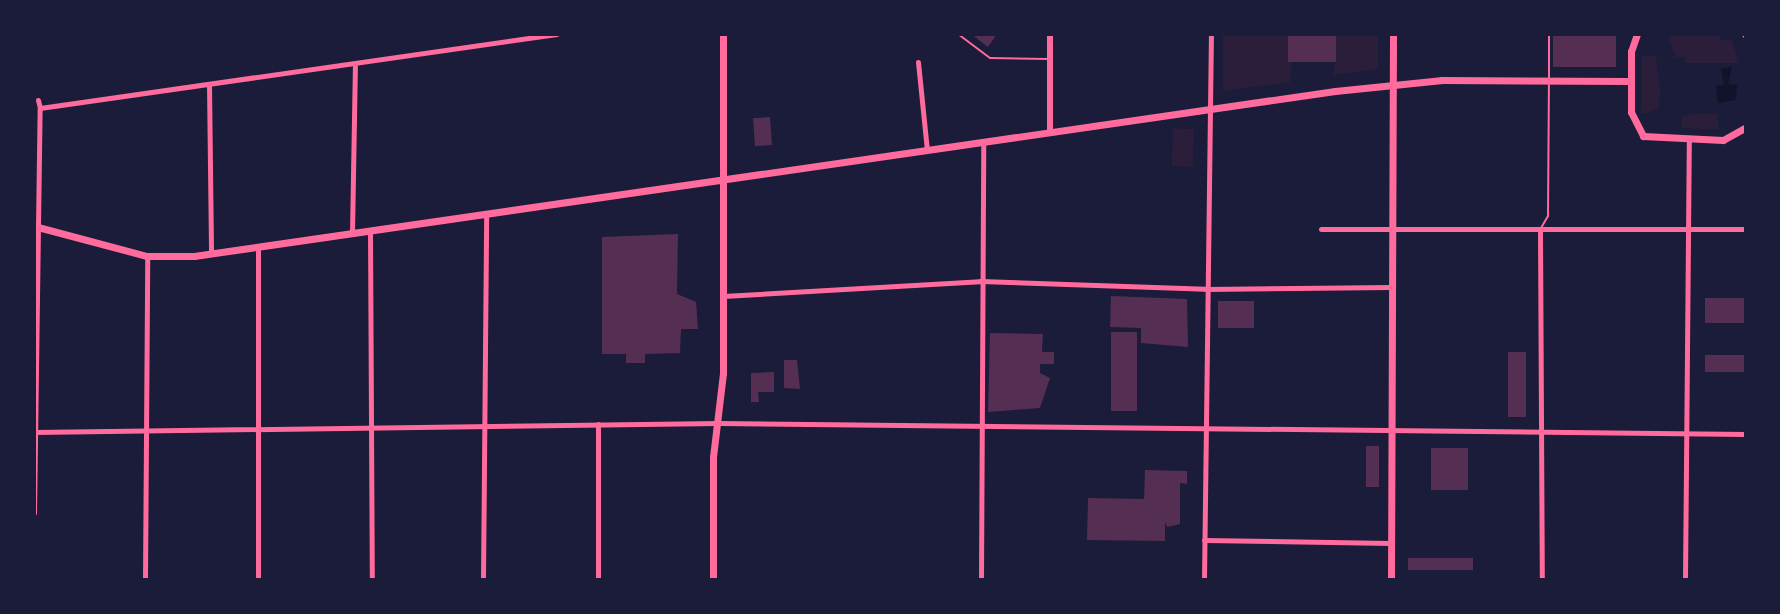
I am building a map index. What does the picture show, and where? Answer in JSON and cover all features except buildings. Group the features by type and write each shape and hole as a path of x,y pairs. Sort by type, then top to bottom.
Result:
{"main road":[{"path":"713,580 713,457 719,423 723,296 723,34"},
{"path":"1391,580 1393,34"},
{"path":"1637,34 1631,81 1636,129 1653,140 1689,140 1729,139 1746,127"},
{"path":"35,226 147,256 211,254 1391,84 1631,81"}],"street":[{"path":"40,108 557,34"},
{"path":"1050,34 1050,133"},
{"path":"1204,580 1205,289 1211,34"},
{"path":"918,62 927,150"},
{"path":"352,233 355,65"},
{"path":"209,85 211,254"},
{"path":"34,513 38,100"},
{"path":"1685,580 1689,140"},
{"path":"981,580 983,142"},
{"path":"483,580 486,214"},
{"path":"370,229 372,580"},
{"path":"1321,229 1746,229"},
{"path":"1540,230 1538,432 1542,580"},
{"path":"258,247 258,580"},
{"path":"145,580 147,256"},
{"path":"723,296 980,281 1205,289 1391,287"},
{"path":"34,432 719,423 1746,434"},
{"path":"598,424 598,580"},
{"path":"1204,540 1391,543"}],"lane":[{"path":"958,34 990,58 1050,59"},
{"path":"1540,230 1548,216 1549,34"}],"shaded area":[{"path":"1223,34 1288,34 1288,44 1293,44 1290,82 1223,91"},
{"path":"1378,34 1378,69 1334,75 1336,35"},
{"path":"1668,34 1719,34 1720,40 1732,40 1739,63 1686,63 1686,57 1675,57"},
{"path":"1642,56 1656,56 1660,89 1659,109 1641,114"},
{"path":"1732,67 1728,84 1737,85 1736,100 1718,103 1716,86 1724,85 1721,69"},
{"path":"1718,114 1718,130 1682,128 1682,117"},
{"path":"1173,128 1194,129 1193,167 1172,166"}]}
